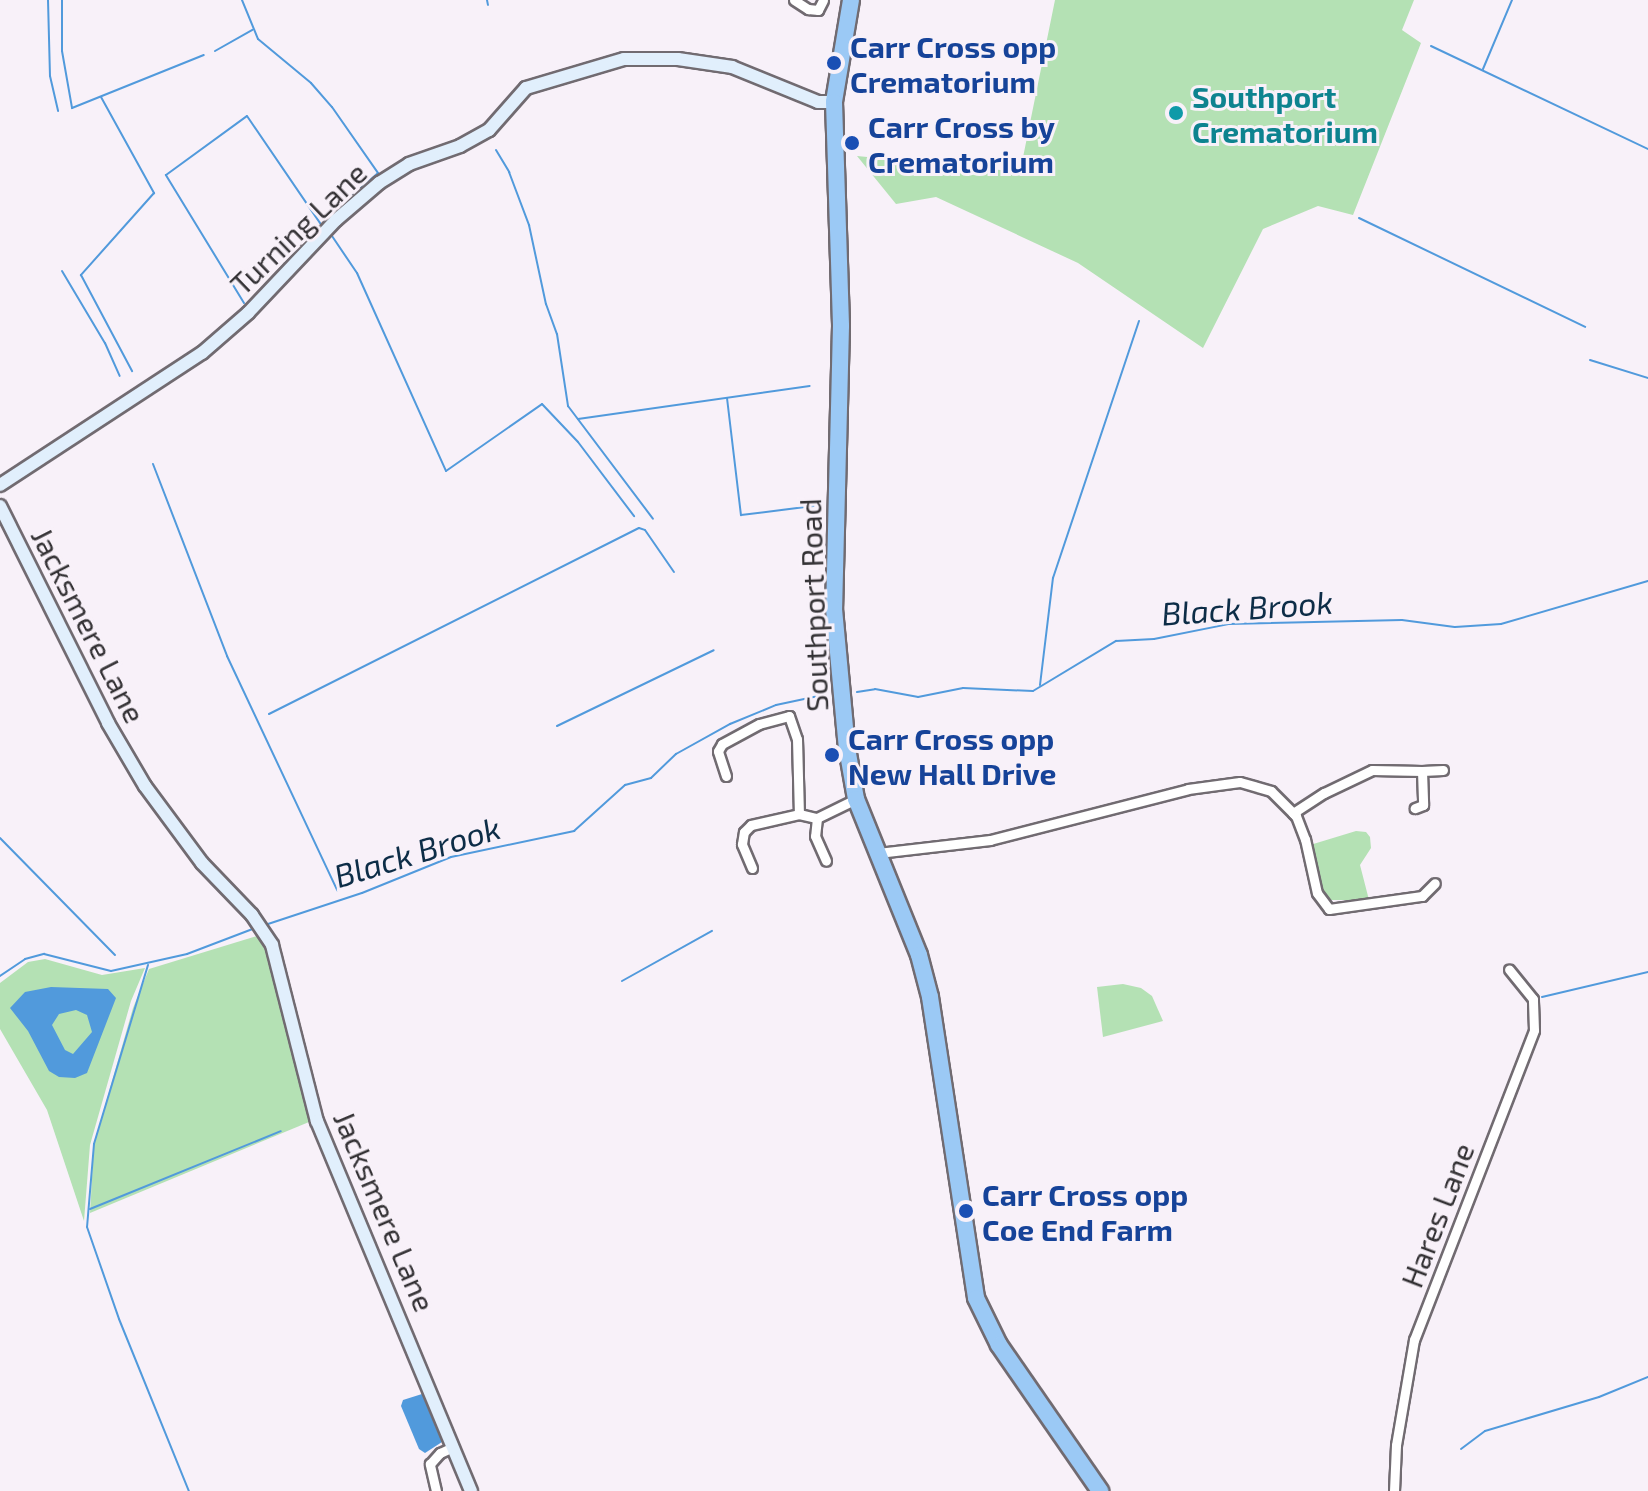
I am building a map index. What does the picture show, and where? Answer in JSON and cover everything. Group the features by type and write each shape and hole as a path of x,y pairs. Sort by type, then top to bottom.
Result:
{"highway":[{"name":"Southport Road","path":"851,0 834,102 841,326 834,609 847,748 856,799 919,955 930,997 976,1298 999,1345 1100,1491"}],"main road":[{"name":"Turning Lane","path":"0,485 202,353 248,313 336,220 379,183 409,164 460,146 489,130 526,88 624,59 690,59 732,67 818,102 834,102"},
{"name":"Jacksmere Lane","path":"0,506 108,723 145,786 202,863 252,915 272,945 317,1121 471,1491"}],"street":[{"path":"793,3 818,10 823,0"},
{"path":"726,776 718,751 722,744 767,721 789,716 797,739 799,814"},
{"path":"1435,883 1422,896 1329,909 1317,893 1305,839 1293,813 1324,793 1372,770 1443,770"},
{"path":"1415,808 1423,805 1422,771"},
{"path":"878,853 990,840 1188,789 1240,782 1271,791 1296,816"},
{"path":"752,868 742,844 744,832 751,825 799,814 817,818 856,799"},
{"path":"817,818 815,836 826,861"},
{"name":"Hares Lane","path":"1394,1491 1396,1445 1414,1340 1534,1030 1533,999 1509,969"},
{"path":"436,1491 430,1464 440,1453 453,1447"}],"green space":[{"path":"1055,0 1414,0 1402,30 1421,43 1353,215 1318,206 1263,229 1203,348 1078,263 936,197 896,204 857,156 1020,172"},
{"path":"1356,831 1366,832 1370,837 1371,848 1360,865 1369,900 1328,900 1319,891 1310,845"},
{"path":"257,936 265,950 309,1122 90,1213 94,1144 133,1008 149,969"},
{"path":"45,959 102,975 145,968 131,1001 90,1145 84,1221 47,1110 0,1029 0,983 28,962"},
{"path":"1123,984 1141,988 1152,996 1163,1021 1103,1037 1097,987"}],"water":[{"path":"51,987 108,989 116,998 87,1073 75,1078 59,1077 49,1071 28,1031 10,1008 25,992","holes":["76,1010 87,1015 92,1032 73,1054 65,1050 52,1025 59,1014"]},
{"path":"422,1394 442,1442 425,1453 419,1449 401,1406 403,1400"}],"waterway":[{"path":"48,0 50,76 58,111"},
{"path":"62,0 62,51 72,108 204,55"},
{"path":"242,0 258,39 311,83 332,107 378,173 327,218"},
{"path":"487,0 488,5"},
{"path":"1483,69 1512,0"},
{"path":"215,51 252,30"},
{"path":"1431,46 1648,149"},
{"path":"101,97 154,193 81,275 132,371"},
{"path":"244,303 166,175 247,116 320,223"},
{"path":"496,150 509,172 529,225 546,304 557,334 568,406 653,519"},
{"path":"1359,218 1585,327"},
{"path":"332,236 357,273 446,471 542,404 578,442 634,516"},
{"path":"62,271 105,343 120,376"},
{"path":"1040,685 1053,578 1139,321"},
{"path":"1590,360 1648,378"},
{"path":"578,419 810,386"},
{"path":"727,398 741,515 813,506"},
{"path":"153,464 227,656 337,890"},
{"path":"269,714 639,528 645,530 674,572"},
{"name":"Black Brook","path":"857,692 875,689 918,697 963,688 1033,691 1116,641 1154,639 1229,624 1402,620 1455,627 1501,624 1648,581"},
{"path":"557,726 714,650"},
{"name":"Black Brook","path":"265,925 362,893 451,857 574,831 625,785 651,778 676,754 730,724 776,705 823,695"},
{"path":"0,838 115,955"},
{"name":"Black Brook","path":"0,976 25,959 44,954 111,971 187,954 255,928"},
{"path":"622,981 712,931"},
{"path":"148,965 94,1144 87,1227 119,1319 189,1491"},
{"path":"1542,997 1648,972"},
{"path":"90,1209 281,1131"},
{"path":"1461,1449 1485,1431 1599,1397 1648,1377"}],"place":[{"name":"Carr Cross opp Crematorium","path":"834,63"},
{"name":"Southport Crematorium","path":"1176,113"},
{"name":"Carr Cross by Crematorium","path":"852,143"},
{"name":"Carr Cross opp New Hall Drive","path":"832,755"},
{"name":"Carr Cross opp Coe End Farm","path":"966,1211"}]}
